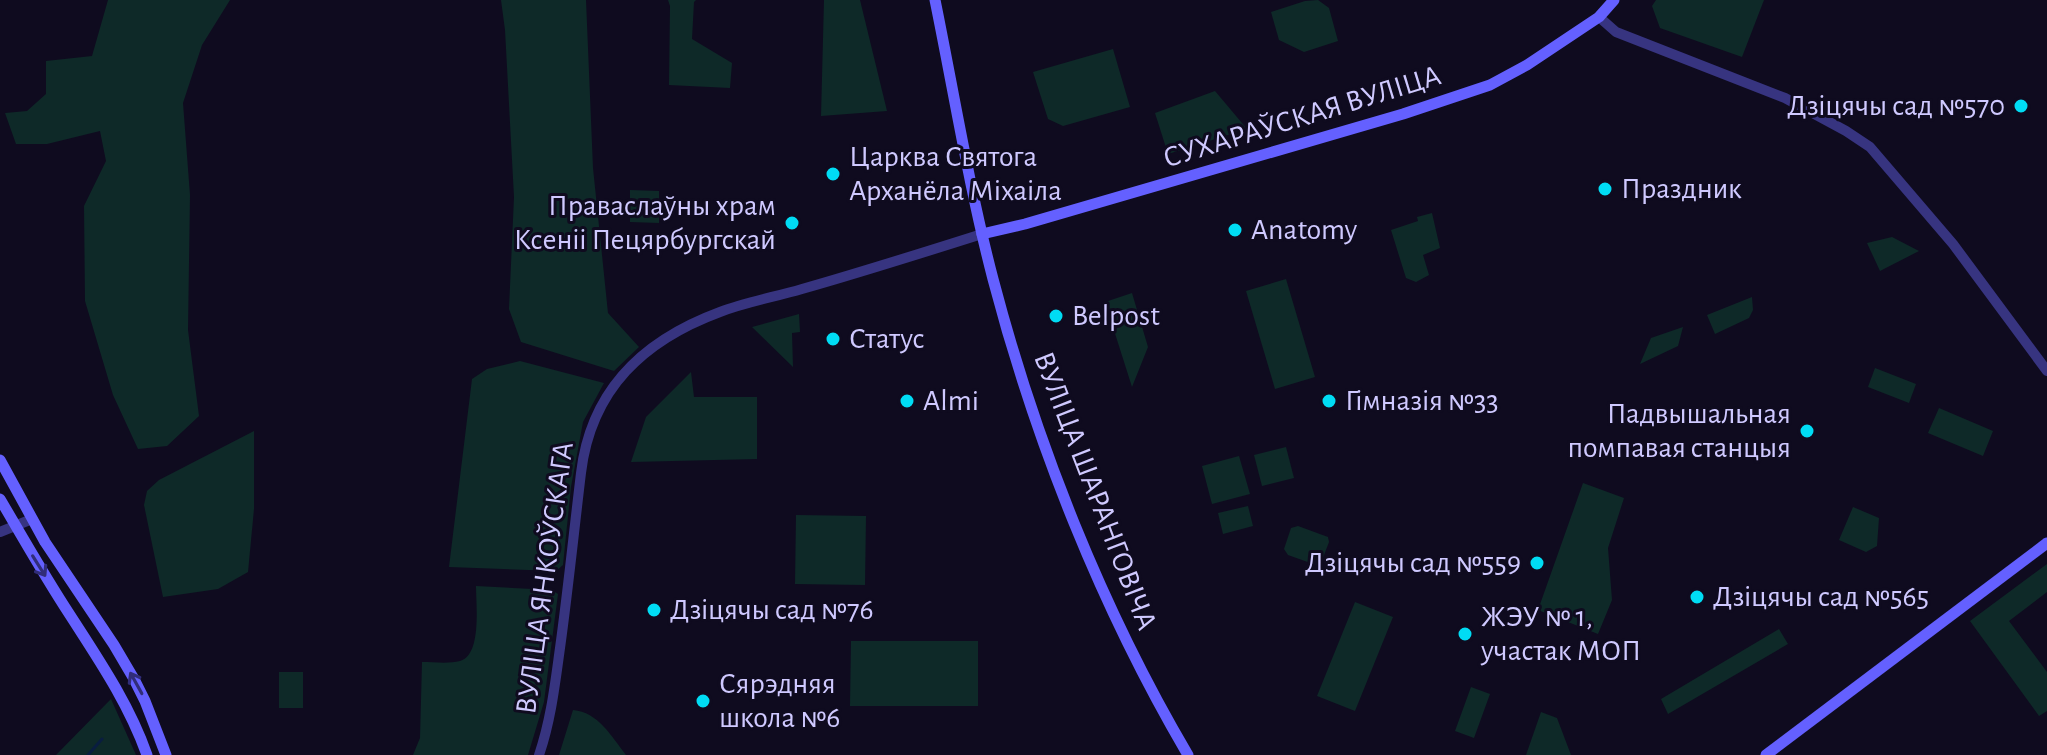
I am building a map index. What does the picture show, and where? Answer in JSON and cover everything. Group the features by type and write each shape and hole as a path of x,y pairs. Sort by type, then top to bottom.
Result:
{"main road":[{"name":"ВУЛІЦА ШАРАНГОВІЧА","path":"935,0 982,234 1037,423 1109,604 1158,704 1188,755"},
{"name":"СУХАРАЎСКАЯ ВУЛІЦА","path":"982,234 1393,117 1490,85 1599,17 1614,0"},
{"path":"0,460 32,519 134,679 166,755"},
{"path":"0,499 114,684 147,755"},
{"path":"1766,755 2047,543"}],"street":[{"path":"1599,17 1616,32 1785,98 1870,147 1953,244 2047,371"},
{"name":"ВУЛІЦА ЯНКОЎСКАГА","path":"539,755 553,704 586,443 604,400 619,378 660,340 712,315 982,234"},
{"path":"0,532 32,519"}],"green space":[{"path":"108,0 230,0 202,45 183,103 190,195 188,330 199,416 167,446 138,449 113,395 85,301 84,206 106,161 100,131 47,144 16,144 5,113 27,111 46,94 46,61 92,56"},
{"path":"501,0 586,0 593,168 608,313 639,347 614,371 521,342 509,309 514,197"},
{"path":"668,0 696,0 692,39 732,63 730,88 669,85"},
{"path":"824,0 860,0 887,111 821,116"},
{"path":"1318,0 1329,8 1338,41 1304,52 1279,40 1271,12"},
{"path":"1656,0 1764,0 1742,57 1660,28 1652,6"},
{"path":"1113,49 1130,107 1063,126 1048,119 1033,72"},
{"path":"1215,91 1247,129 1168,154 1155,113"},
{"path":"630,190 659,191 659,223 630,222"},
{"path":"1432,213 1440,248 1423,255 1429,275 1416,282 1406,278 1391,230"},
{"path":"1892,237 1919,251 1880,271 1867,243"},
{"path":"1286,279 1315,377 1275,389 1246,291"},
{"path":"1132,293 1148,347 1132,387 1105,302"},
{"path":"1752,297 1753,310 1749,318 1715,334 1707,315"},
{"path":"799,314 800,332 792,333 793,367 752,327"},
{"path":"1683,327 1678,346 1640,364 1651,338"},
{"path":"520,361 604,383 583,422 571,487 563,565 556,571 449,567 472,379 487,369"},
{"path":"1875,368 1916,384 1909,403 1868,387"},
{"path":"691,372 694,397 757,397 757,459 631,462 646,417"},
{"path":"1939,408 1993,431 1983,456 1928,433"},
{"path":"254,431 254,509 248,572 218,589 163,597 144,505 147,491 159,480"},
{"path":"1286,447 1294,478 1262,486 1254,455"},
{"path":"1239,456 1250,494 1212,504 1202,466"},
{"path":"1583,483 1624,498 1608,548 1612,600 1598,634 1538,610"},
{"path":"1248,506 1253,526 1223,534 1218,513"},
{"path":"1853,507 1879,518 1877,546 1866,552 1839,540"},
{"path":"796,515 866,516 865,585 795,584"},
{"path":"1298,526 1328,537 1321,563 1316,565 1288,555 1284,549 1291,528"},
{"path":"2047,564 2047,592 2009,621 2047,672 2047,711 2039,716 1970,621"},
{"path":"476,586 552,590 558,594 544,702 528,755 413,755 420,738 422,662 456,662 467,657 475,639"},
{"path":"1355,602 1393,617 1355,711 1317,696"},
{"path":"1779,629 1788,644 1668,714 1661,699"},
{"path":"851,641 978,641 978,706 850,706"},
{"path":"279,672 303,672 303,708 279,708"},
{"path":"1471,687 1490,694 1474,738 1455,731"},
{"path":"111,699 136,755 56,755"},
{"path":"573,710 597,720 626,755 559,755"},
{"path":"1541,712 1557,718 1571,755 1526,755"}],"waterway":[{"path":"88,755 102,739"}],"place":[{"name":"Дзіцячы сад №570","path":"2021,106"},
{"name":"Царква Святога Арханёла Міхаіла","path":"833,174"},
{"name":"Праздник","path":"1605,189"},
{"name":"Праваслаўны храм Ксеніі Пецярбургскай","path":"792,223"},
{"name":"Anatomy","path":"1235,230"},
{"name":"Belpost","path":"1056,316"},
{"name":"Статус","path":"833,339"},
{"name":"Almi","path":"907,401"},
{"name":"Гімназія №33","path":"1329,401"},
{"name":"Падвышальная помпавая станцыя","path":"1807,431"},
{"name":"Дзіцячы сад №559","path":"1537,563"},
{"name":"Дзіцячы сад №565","path":"1697,597"},
{"name":"Дзіцячы сад №76","path":"654,610"},
{"name":"ЖЭУ № 1, участак МОП","path":"1465,634"},
{"name":"Сярэдняя школа №6","path":"703,701"}]}
